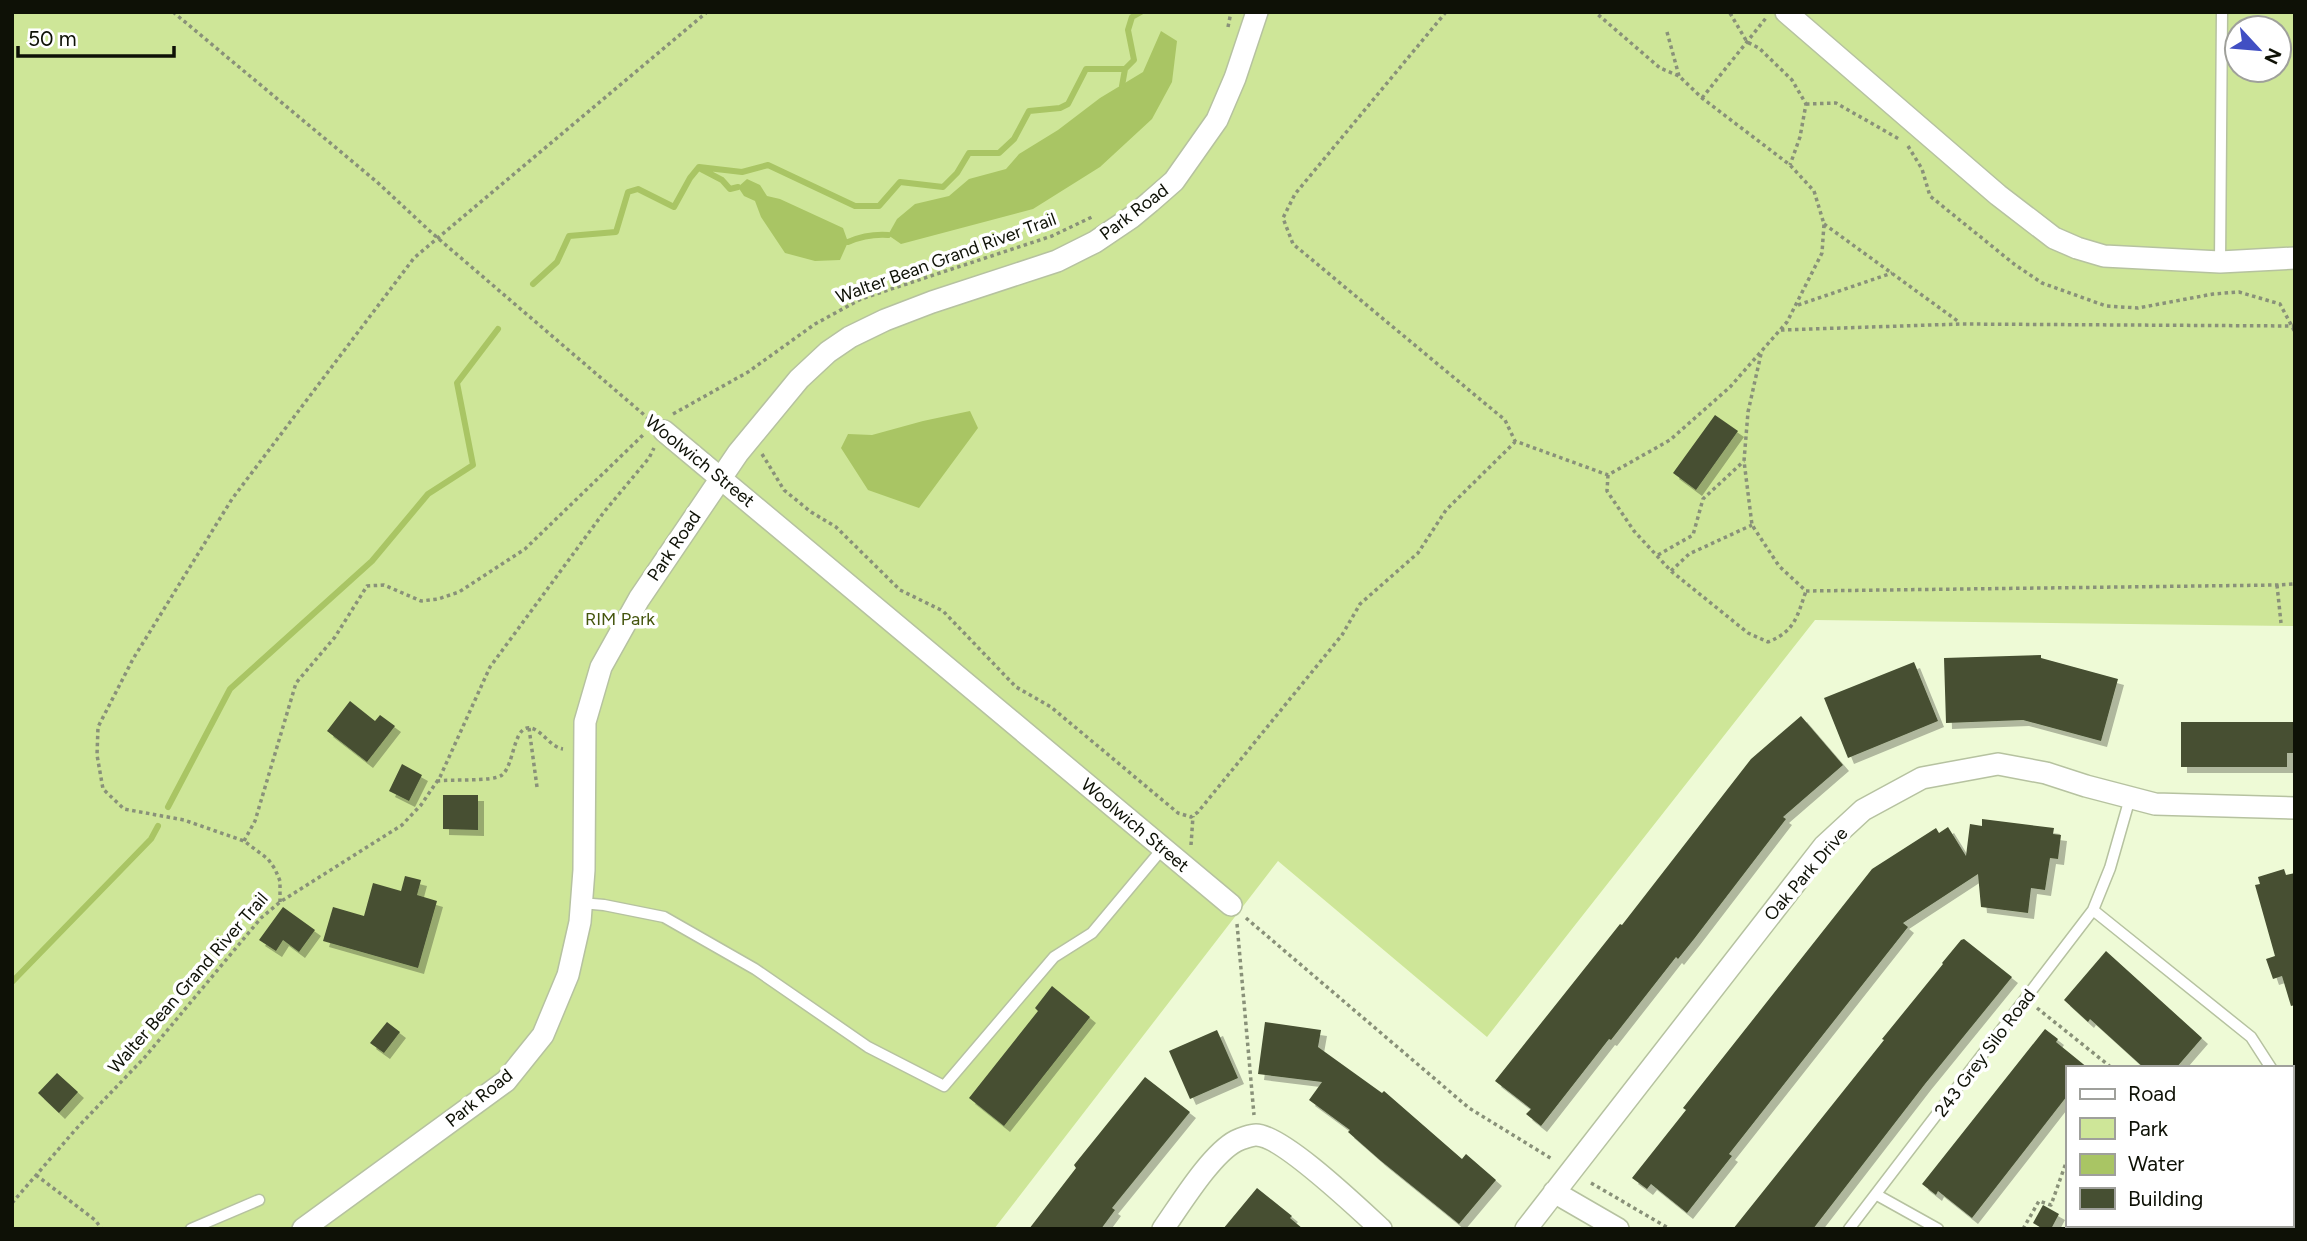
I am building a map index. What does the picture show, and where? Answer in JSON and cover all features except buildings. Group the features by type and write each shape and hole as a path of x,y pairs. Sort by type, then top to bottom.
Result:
{"street":[{"name":"Park Road","path":"303,1229 506,1081 543,1035 569,975 580,922 584,870 585,722 601,667 639,599 720,477 747,442 799,379 828,352 850,337 932,302 1057,261 1095,242 1150,202 1174,181 1217,121 1257,12"},
{"path":"1778,13 2054,238 2104,256 2220,262 2295,258"},
{"name":"Woolwich Street","path":"659,428 1233,907"},
{"name":"Oak Park Drive","path":"1525,1229 1824,846 1863,810 1922,778 1997,764 2046,773 2155,804 2295,808"},
{"path":"1163,1229 1216,1157 1234,1142 1256,1135 1268,1138 1290,1151 1381,1229"},
{"path":"1554,1192 1618,1229"}],"lane":[{"path":"2220,262 2222,12"},
{"name":"243 Grey Silo Road","path":"1849,1229 2094,910 2110,868 2130,798"},
{"path":"581,903 664,917 755,969 868,1047 944,1086 1054,957 1092,933 1163,848"},
{"path":"2094,910 2251,1037 2270,1066"},
{"path":"1877,1195 1938,1229"},
{"path":"191,1229 259,1200"}],"path":[{"name":"Woolwich Street","path":"173,12 377,182 439,239 659,428"},
{"path":"244,841 184,820 124,809 103,789 97,755 99,727 133,659 232,499 414,258 708,12"},
{"path":"1227,30 1231,12"},
{"path":"1446,12 1295,194 1283,218 1293,244 1505,420 1515,442 1608,475 1670,440 1730,387 1787,322 1822,253 1824,224 1814,191 1790,165 1702,98 1679,76 1660,68 1595,12"},
{"path":"1730,13 1747,42 1759,48 1792,80 1806,104 1800,137 1790,165"},
{"path":"1702,98 1747,42 1778,13"},
{"path":"1667,32 1679,76"},
{"name":"Walter Bean Grand River Trail","path":"12,1203 145,1057 261,918 280,902 280,881 275,869 268,859 244,841 255,821 296,683 335,637 367,586 384,585 421,601 438,600 459,592 525,549 659,428 748,372 815,324 861,299 1052,236 1103,210"},
{"path":"1824,224 1961,324"},
{"path":"1796,306 1892,273"},
{"path":"2280,304 2295,332"},
{"path":"1780,330 1961,324 2294,326"},
{"path":"1762,351 1748,412 1744,461 1752,526 1779,566 1806,591 2277,585 2292,584 2295,580"},
{"path":"280,902 402,825 421,805 437,781 490,667 604,512 649,458 659,428"},
{"path":"747,442 765,457 784,489 811,512 835,527 900,590 943,611 1016,687 1051,707 1178,813 1191,817 1198,812 1342,635 1360,604 1418,553 1446,510 1515,442"},
{"path":"1658,555 1693,535 1703,499 1744,461"},
{"path":"1608,475 1607,491 1634,531 1671,571 1748,633 1768,642 1781,636 1794,624 1806,591"},
{"path":"1671,571 1689,554 1752,526"},
{"path":"2277,585 2281,623"},
{"path":"437,781 500,777 507,769 522,730 529,728 536,730 552,746 585,751"},
{"path":"529,728 537,787"},
{"path":"1233,907 1256,1135"},
{"path":"1233,907 1469,1108 1552,1159"},
{"path":"2026,1000 2109,1066"},
{"path":"2023,1229 2039,1201 2051,1205 2066,1163"},
{"path":"35,1175 95,1220 102,1229"},
{"path":"1591,1183 1670,1229"}],"green space":[{"name":"RIM Park","path":"12,12 2295,12 2295,626 1815,620 1487,1037 1278,861 994,1229 12,1229"}],"water":[{"path":"1161,31 1177,41 1172,82 1152,119 1100,167 1033,209 901,244 888,235 897,219 915,204 949,196 969,179 1006,169 1019,154 1143,72"},
{"path":"747,179 760,185 767,196 780,199 843,228 848,242 840,260 815,261 785,253 761,217 755,201 744,196 738,187"},
{"path":"970,411 978,428 919,508 868,490 841,448 848,434 872,435"}],"waterway":[{"path":"533,284 557,262 569,236 616,232 628,192 638,189 674,207 699,167 742,172 768,165 855,206 879,206 900,182 943,187 957,173 969,153 999,153 1014,139 1029,111 1060,108 1068,104 1086,69 1125,69 1134,60 1128,30 1132,17 1141,12"},
{"path":"1122,86 1125,69"},
{"path":"701,169 722,180 730,189 738,187"},
{"path":"848,242 868,236 888,235"},
{"path":"168,807 230,689 372,561 428,494 473,465 457,383 498,329"},
{"path":"12,982 151,839 158,826"}]}
